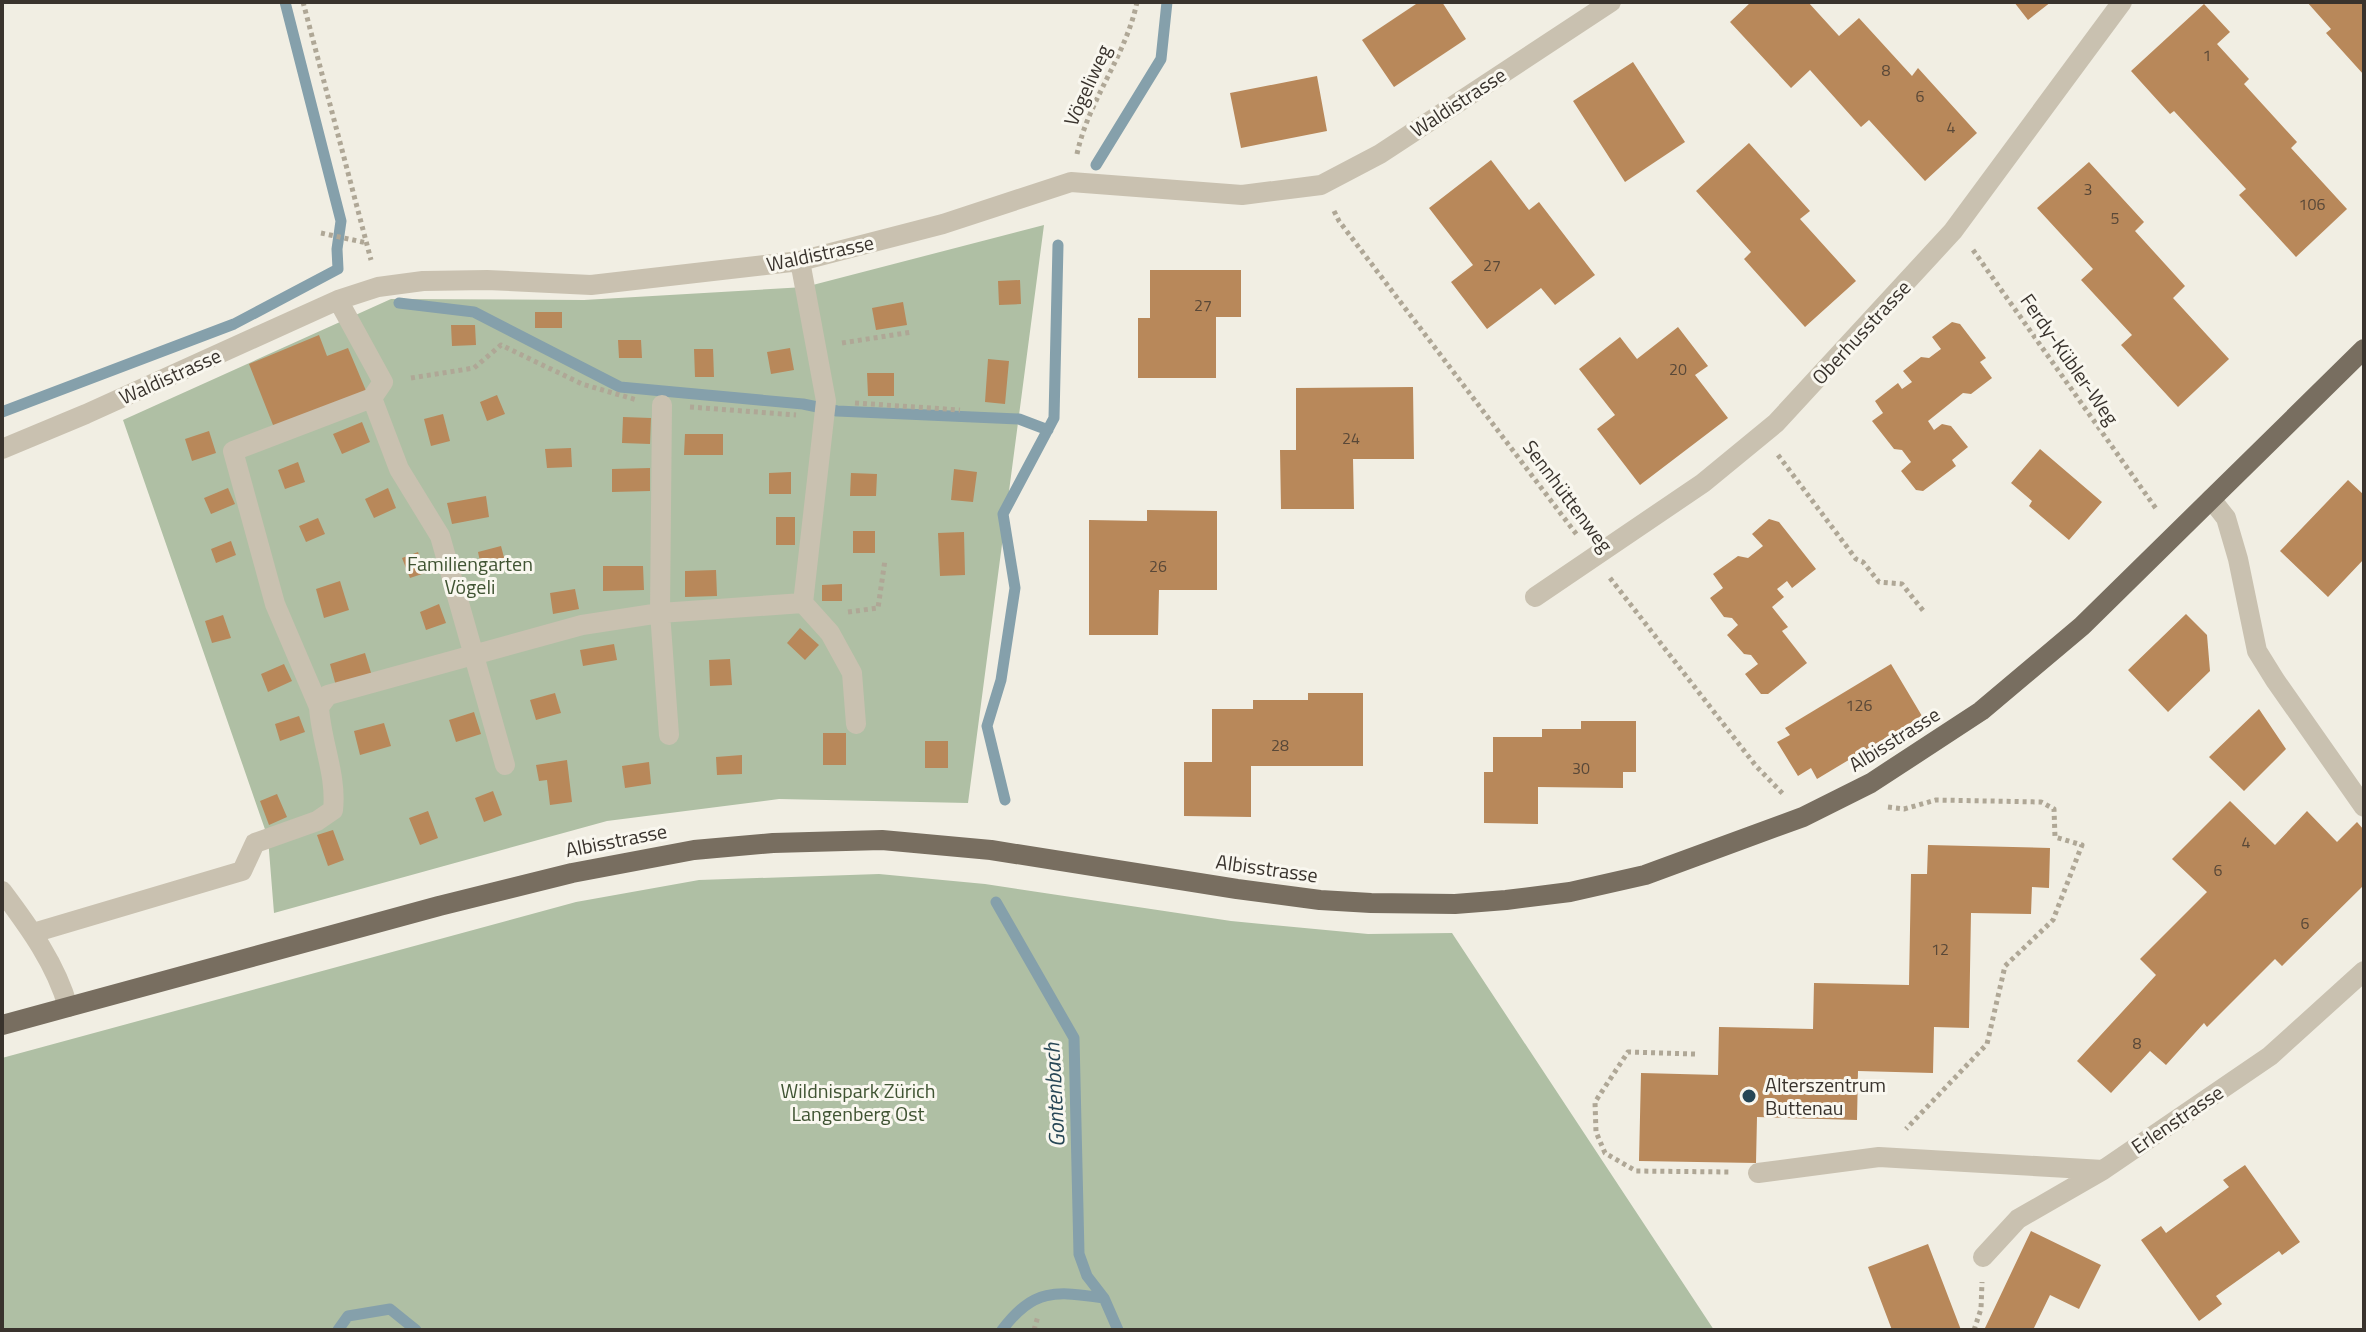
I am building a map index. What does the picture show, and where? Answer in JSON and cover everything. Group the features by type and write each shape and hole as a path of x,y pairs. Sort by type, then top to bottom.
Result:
{"main road":[{"name":"Albisstrasse","path":"2,1025 469,898 586,870 694,850 773,843 882,840 991,850 1320,900 1455,904 1570,892 1645,875 1803,817 1871,783 1981,711 2082,626 2364,349"}],"street":[{"name":"Waldistrasse","path":"2,449 338,300 378,287 423,281 487,280 591,285 800,261 943,224 1071,182 1242,195 1321,185 1380,154 1611,2"},
{"name":"Oberhusstrasse","path":"1535,597 1703,483 1776,423 1953,231 2122,2"},
{"path":"800,261 824,409 810,610 830,633 852,673 856,724"},
{"path":"338,300 377,390 399,469 440,536 505,765"},
{"path":"33,933 242,871 255,843 317,821 333,810 335,791 320,727 319,707 275,604 233,451 377,390"},
{"path":"662,405 660,613 669,735"},
{"path":"2211,499 2226,518 2230,531 2257,651 2364,807"},
{"path":"319,707 328,695 582,625 660,613 810,610"},
{"path":"2,891 33,933 62,987 68,1007"},
{"name":"Erlenstrasse","path":"1983,1257 2018,1219 2103,1170 2270,1056 2364,971"},
{"path":"1758,1173 1879,1157 2103,1170"}],"path":[{"path":"303,2 378,287"},
{"name":"Vögeliweg","path":"1071,182 1082,131 1116,60 1137,2"},
{"name":"Sennhüttenweg","path":"1321,185 1339,221 1594,557 1756,766 1803,817"},
{"name":"Ferdy-Kübler-Weg","path":"1953,231 1977,254 2157,510"},
{"path":"321,233 367,243"},
{"path":"816,347 912,332"},
{"path":"377,390 474,368 501,345 582,384 625,398 662,405 960,410"},
{"path":"1784,462 1856,559 1863,562 1879,582 1902,584 1925,613"},
{"path":"810,610 878,608 885,560"},
{"path":"1879,806 1904,809 1936,800 2041,802 2054,809 2055,837 2082,845 2053,920 2005,966 1987,1044 1879,1157"},
{"path":"1695,1054 1628,1052 1595,1102 1596,1132 1605,1153 1636,1171 1758,1173"},
{"path":"1974,1330 1981,1309 1983,1257"},
{"path":"1034,1330 1038,1316"}],"green space":[{"name":"Familiengarten Vögeli","path":"1044,225 968,803 779,799 607,821 274,913 268,838 123,420 391,299 584,300 805,287"},
{"name":"Wildnispark Zürich Langenberg Ost","path":"879,874 985,884 1231,921 1368,934 1452,933 1714,1330 2,1330 2,1058 576,902 699,880"}],"building":[{"path":"1419,2 1442,2 1466,39 1394,87 1362,40"},
{"path":"1751,2 1808,2 1839,36 1859,18 1912,76 1918,68 1977,133 1925,181 1869,120 1861,127 1810,70 1791,88 1730,22"},
{"path":"2014,2 2051,2 2028,20"},
{"path":"2307,2 2364,2 2364,75 2326,33 2331,29"},
{"path":"2204,4 2230,32 2217,44 2249,79 2244,84 2297,142 2291,148 2347,209 2296,257 2239,195 2246,189 2174,111 2170,114 2131,71"},
{"path":"1633,62 1685,142 1625,182 1573,101"},
{"path":"1317,76 1327,131 1241,148 1230,93"},
{"path":"1749,143 1810,211 1800,219 1856,281 1805,327 1744,259 1751,252 1696,191"},
{"path":"1491,160 1529,210 1539,202 1595,275 1555,305 1541,288 1487,329 1451,282 1473,265 1429,208"},
{"path":"2089,162 2144,222 2135,231 2185,286 2173,298 2229,359 2178,407 2121,345 2132,335 2081,280 2093,269 2037,208"},
{"path":"1150,270 1241,270 1241,317 1216,317 1216,378 1138,378 1138,318 1150,318"},
{"path":"1020,280 1021,304 999,305 998,281"},
{"path":"903,302 907,325 876,330 872,308"},
{"path":"535,312 562,312 562,328 535,328"},
{"path":"1952,322 1960,324 1986,358 1980,362 1992,378 1971,394 1963,393 1928,421 1934,430 1942,424 1951,426 1968,447 1952,460 1956,466 1923,491 1916,490 1901,471 1911,462 1902,450 1894,449 1872,421 1883,413 1875,401 1898,383 1902,389 1912,382 1903,371 1921,357 1929,358 1941,349 1932,337"},
{"path":"451,325 475,325 476,345 452,346"},
{"path":"1678,327 1708,366 1695,375 1728,418 1640,485 1597,429 1615,415 1579,369 1620,337 1637,359"},
{"path":"319,335 327,356 348,348 367,393 275,430 249,364"},
{"path":"618,340 641,340 642,358 619,358"},
{"path":"790,348 794,370 771,374 767,352"},
{"path":"694,349 713,349 714,377 695,377"},
{"path":"988,359 1009,361 1005,404 985,402"},
{"path":"867,373 894,373 894,396 868,396"},
{"path":"1413,387 1414,459 1353,459 1354,509 1281,509 1280,450 1296,450 1296,388"},
{"path":"497,395 505,414 487,421 480,402"},
{"path":"443,414 450,441 431,446 424,419"},
{"path":"623,417 651,418 650,444 622,443"},
{"path":"362,422 370,442 342,454 333,434"},
{"path":"209,431 216,453 192,461 185,439"},
{"path":"685,434 723,434 723,455 684,455"},
{"path":"571,448 572,467 547,468 545,449"},
{"path":"2040,449 2102,502 2069,540 2029,506 2032,501 2011,483"},
{"path":"298,462 305,482 285,489 278,470"},
{"path":"650,468 650,491 612,492 612,469"},
{"path":"954,469 977,472 973,502 951,500"},
{"path":"791,472 791,494 769,494 769,473"},
{"path":"851,473 877,474 876,496 850,496"},
{"path":"2348,480 2364,495 2364,559 2328,597 2280,551"},
{"path":"228,488 235,504 211,514 204,498"},
{"path":"388,488 396,508 374,518 365,499"},
{"path":"486,496 489,517 452,524 447,503"},
{"path":"1147,510 1217,511 1217,590 1159,590 1158,635 1089,635 1089,520 1147,521"},
{"path":"776,517 795,517 795,545 776,545"},
{"path":"318,518 325,534 306,542 299,526"},
{"path":"1769,519 1779,522 1816,569 1792,588 1787,581 1777,589 1784,597 1772,607 1788,627 1782,631 1807,663 1768,694 1761,694 1745,674 1758,664 1727,635 1738,625 1732,618 1724,617 1710,598 1723,588 1713,574 1738,556 1748,558 1763,546 1752,534"},
{"path":"853,531 875,531 875,553 853,553"},
{"path":"964,532 965,575 940,576 938,533"},
{"path":"231,541 236,555 216,563 211,549"},
{"path":"501,546 506,565 482,571 478,552"},
{"path":"418,552 425,573 410,578 402,558"},
{"path":"603,566 643,566 644,590 603,591"},
{"path":"716,570 717,596 685,597 685,571"},
{"path":"340,581 349,610 324,618 316,589"},
{"path":"842,584 842,601 822,601 822,585"},
{"path":"575,589 579,609 553,614 550,593"},
{"path":"439,604 446,623 426,630 420,612"},
{"path":"2186,614 2207,635 2210,671 2168,712 2128,670"},
{"path":"223,615 231,638 212,643 205,621"},
{"path":"800,628 819,645 805,660 787,643"},
{"path":"614,644 617,660 583,666 580,650"},
{"path":"365,653 372,676 336,686 330,664"},
{"path":"730,659 732,685 710,686 709,660"},
{"path":"284,664 292,681 268,692 261,674"},
{"path":"1891,664 1922,716 1817,779 1811,768 1798,776 1777,742 1790,735 1785,728"},
{"path":"555,693 561,713 536,720 530,700"},
{"path":"1308,693 1363,693 1363,766 1251,766 1251,817 1184,816 1184,762 1212,762 1212,709 1253,709 1253,700 1308,700"},
{"path":"2259,709 2286,749 2244,791 2209,757"},
{"path":"474,712 481,734 456,742 449,720"},
{"path":"299,716 305,732 280,741 275,724"},
{"path":"1581,721 1636,721 1636,772 1623,772 1623,788 1538,787 1538,824 1484,823 1484,772 1493,772 1493,737 1542,737 1542,729 1581,729"},
{"path":"384,723 391,746 360,755 354,731"},
{"path":"823,733 846,733 846,765 823,765"},
{"path":"925,741 948,741 948,768 925,768"},
{"path":"742,755 742,774 717,775 716,757"},
{"path":"567,760 572,802 550,805 547,780 539,781 536,765"},
{"path":"649,762 651,784 625,788 622,766"},
{"path":"493,791 502,815 484,822 475,798"},
{"path":"277,794 287,817 269,825 260,801"},
{"path":"2230,801 2275,845 2307,811 2337,842 2357,822 2364,830 2364,885 2282,966 2275,959 2207,1027 2204,1023 2166,1065 2150,1051 2111,1093 2077,1061 2156,975 2140,959 2207,892 2172,859"},
{"path":"428,811 438,838 420,845 409,818"},
{"path":"333,830 344,860 328,866 317,835"},
{"path":"1928,845 2050,848 2049,888 2032,887 2031,914 1971,913 1969,1028 1934,1027 1933,1073 1858,1071 1857,1120 1757,1117 1756,1163 1639,1161 1641,1073 1718,1075 1719,1027 1813,1029 1814,983 1909,985 1911,874 1927,874"},
{"path":"2245,1165 2300,1242 2282,1255 2279,1251 2216,1296 2222,1304 2199,1321 2141,1240 2161,1226 2166,1233 2229,1187 2223,1180"},
{"path":"2031,1231 2101,1265 2079,1309 2050,1295 2033,1330 1989,1330 1985,1328"},
{"path":"1928,1244 1961,1330 1892,1330 1868,1267"}],"waterway":[{"path":"2,412 234,324 338,269 341,221 285,2"},
{"path":"1096,165 1161,59 1167,2"},
{"path":"1005,800 987,726 1001,680 1015,588 1003,514 1054,418 1058,245"},
{"path":"399,303 474,312 620,387 803,404 837,411 1019,419 1048,430"},
{"name":"Gontenbach","path":"996,902 1074,1038 1079,1254 1087,1276 1104,1298 1118,1330"},
{"name":"Gontenbach","path":"1002,1330 1025,1306 1047,1296 1072,1294 1104,1298"},
{"name":"Gontenbach","path":"338,1330 348,1316 390,1309 416,1330"}],"place":[{"name":"Alterszentrum Buttenau","path":"1749,1096"}]}
